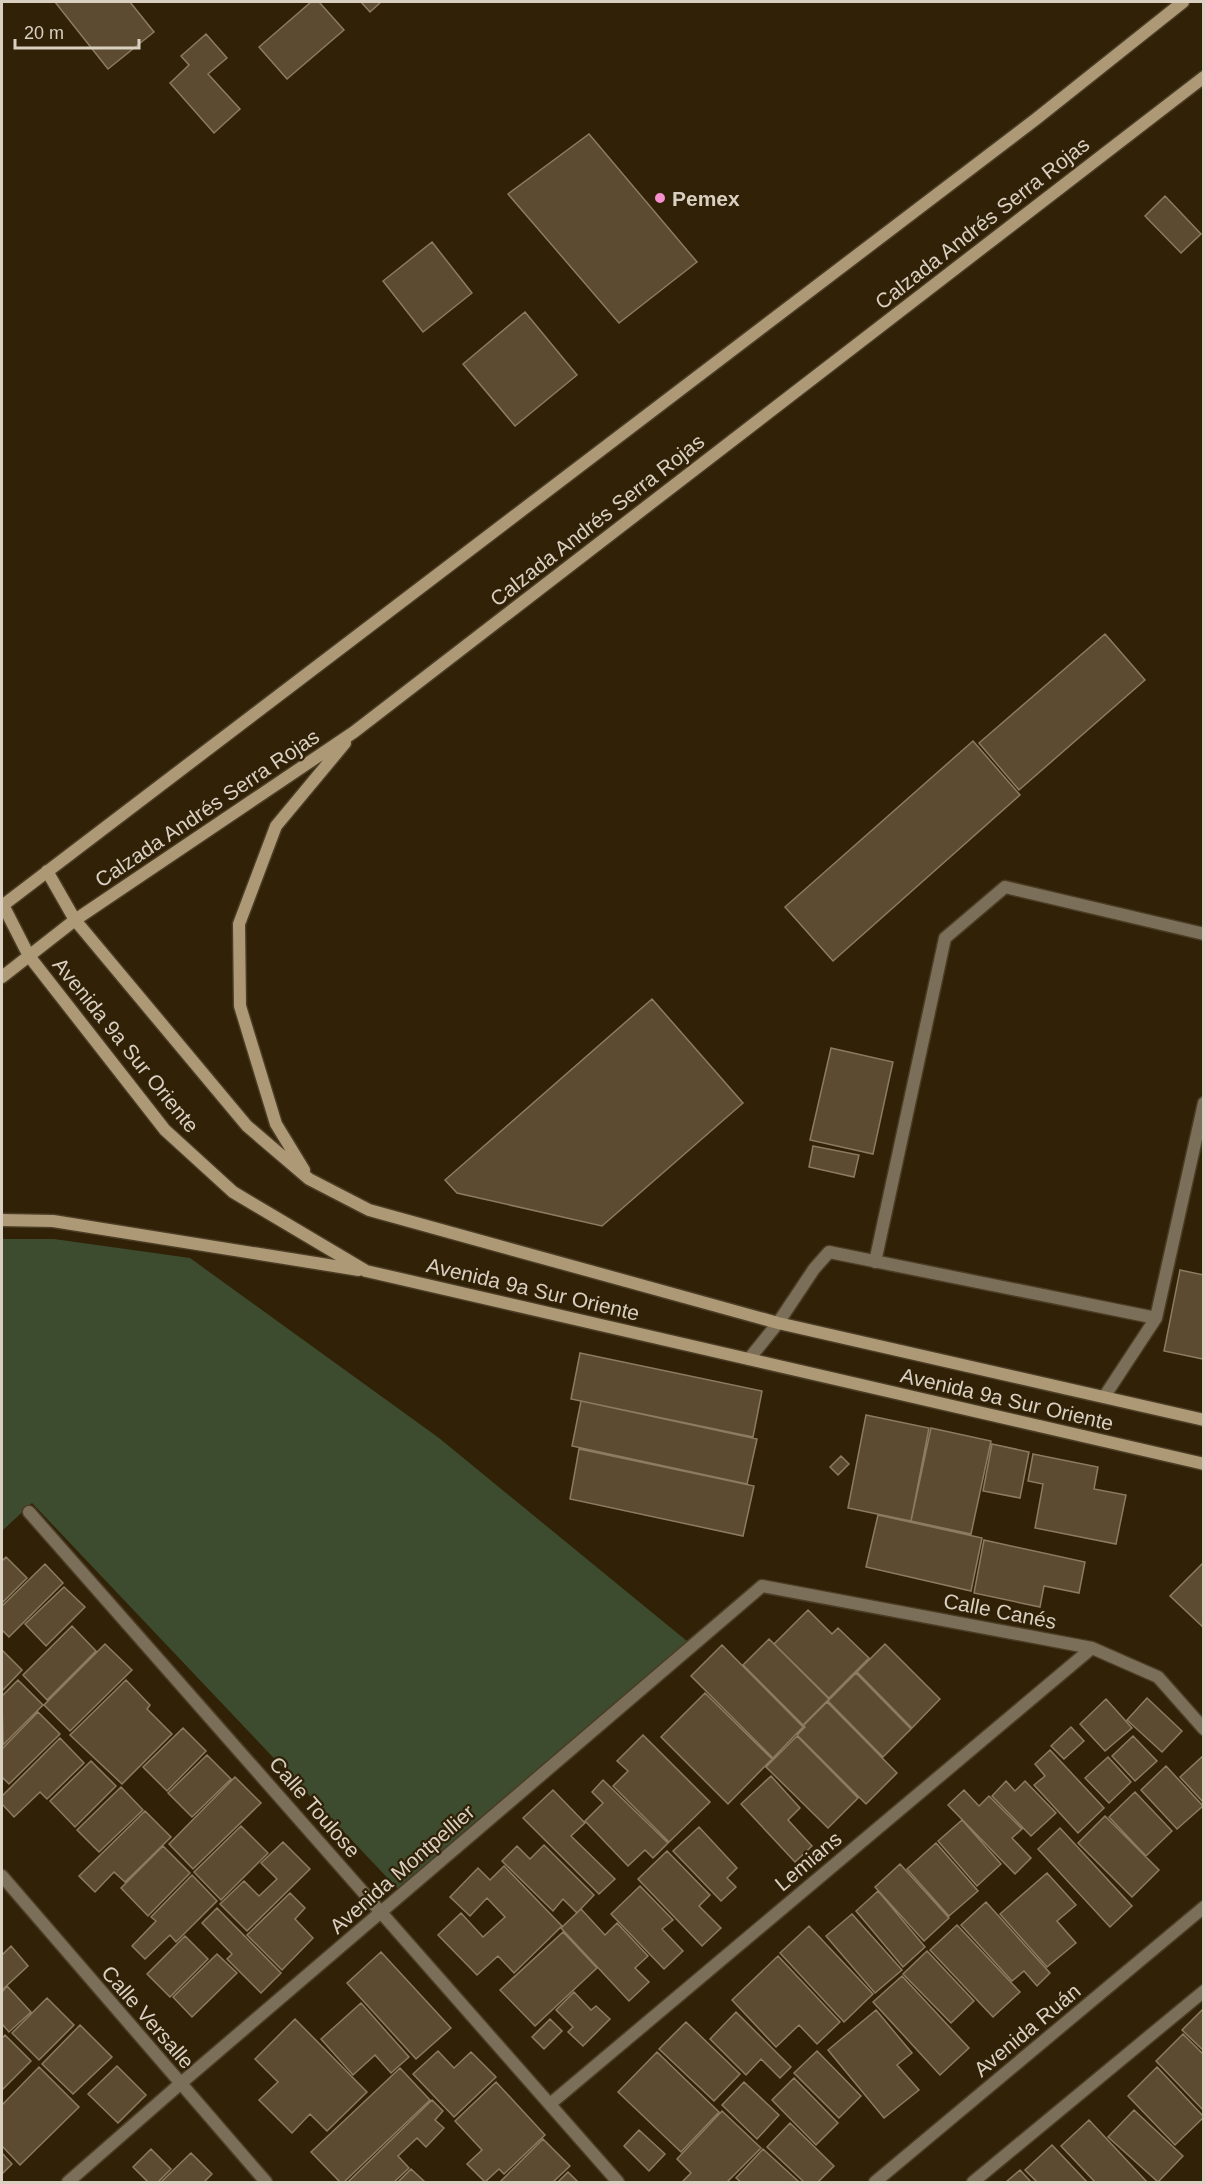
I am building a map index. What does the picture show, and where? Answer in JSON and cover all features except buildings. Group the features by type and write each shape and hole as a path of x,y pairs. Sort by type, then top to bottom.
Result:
{"main road":[{"name":"Calzada Andrés Serra Rojas","path":"2,905 1036,119 1183,2"},
{"name":"Calzada Andrés Serra Rojas","path":"2,977 75,920 354,732 1203,77"},
{"path":"309,1179 276,1124 240,1006 239,924 276,826 354,732"},
{"name":"Avenida 9a Sur Oriente","path":"47,871 75,920 247,1126 309,1179 369,1210 778,1323 1203,1420"},
{"name":"Avenida 9a Sur Oriente","path":"2,905 29,956 165,1130 233,1192 366,1271 1203,1464"},
{"path":"2,1220 53,1221 366,1271"}],"street":[{"path":"875,1262 945,938 1005,887 1203,934"},
{"path":"1104,1397 1156,1318 1203,1103"},
{"path":"749,1359 778,1323 814,1269 829,1252 1156,1318"},
{"name":"Calle Toulose","path":"29,1512 618,2182"},
{"name":"Avenida Montpellier","path":"68,2182 762,1586"},
{"name":"Calle Canés","path":"762,1586 1092,1648 1158,1677 1203,1729"},
{"name":"Lemians","path":"550,2104 1092,1648"},
{"name":"Calle Versalle","path":"2,1876 266,2182"},
{"name":"Avenida Ruán","path":"875,2182 1203,1907"},
{"path":"973,2182 1203,1991"}],"green space":[{"path":"2,1239 54,1239 190,1258 439,1438 693,1646 398,1889 32,1503 2,1531"}],"place":[{"name":"Pemex","path":"660,198"}]}
